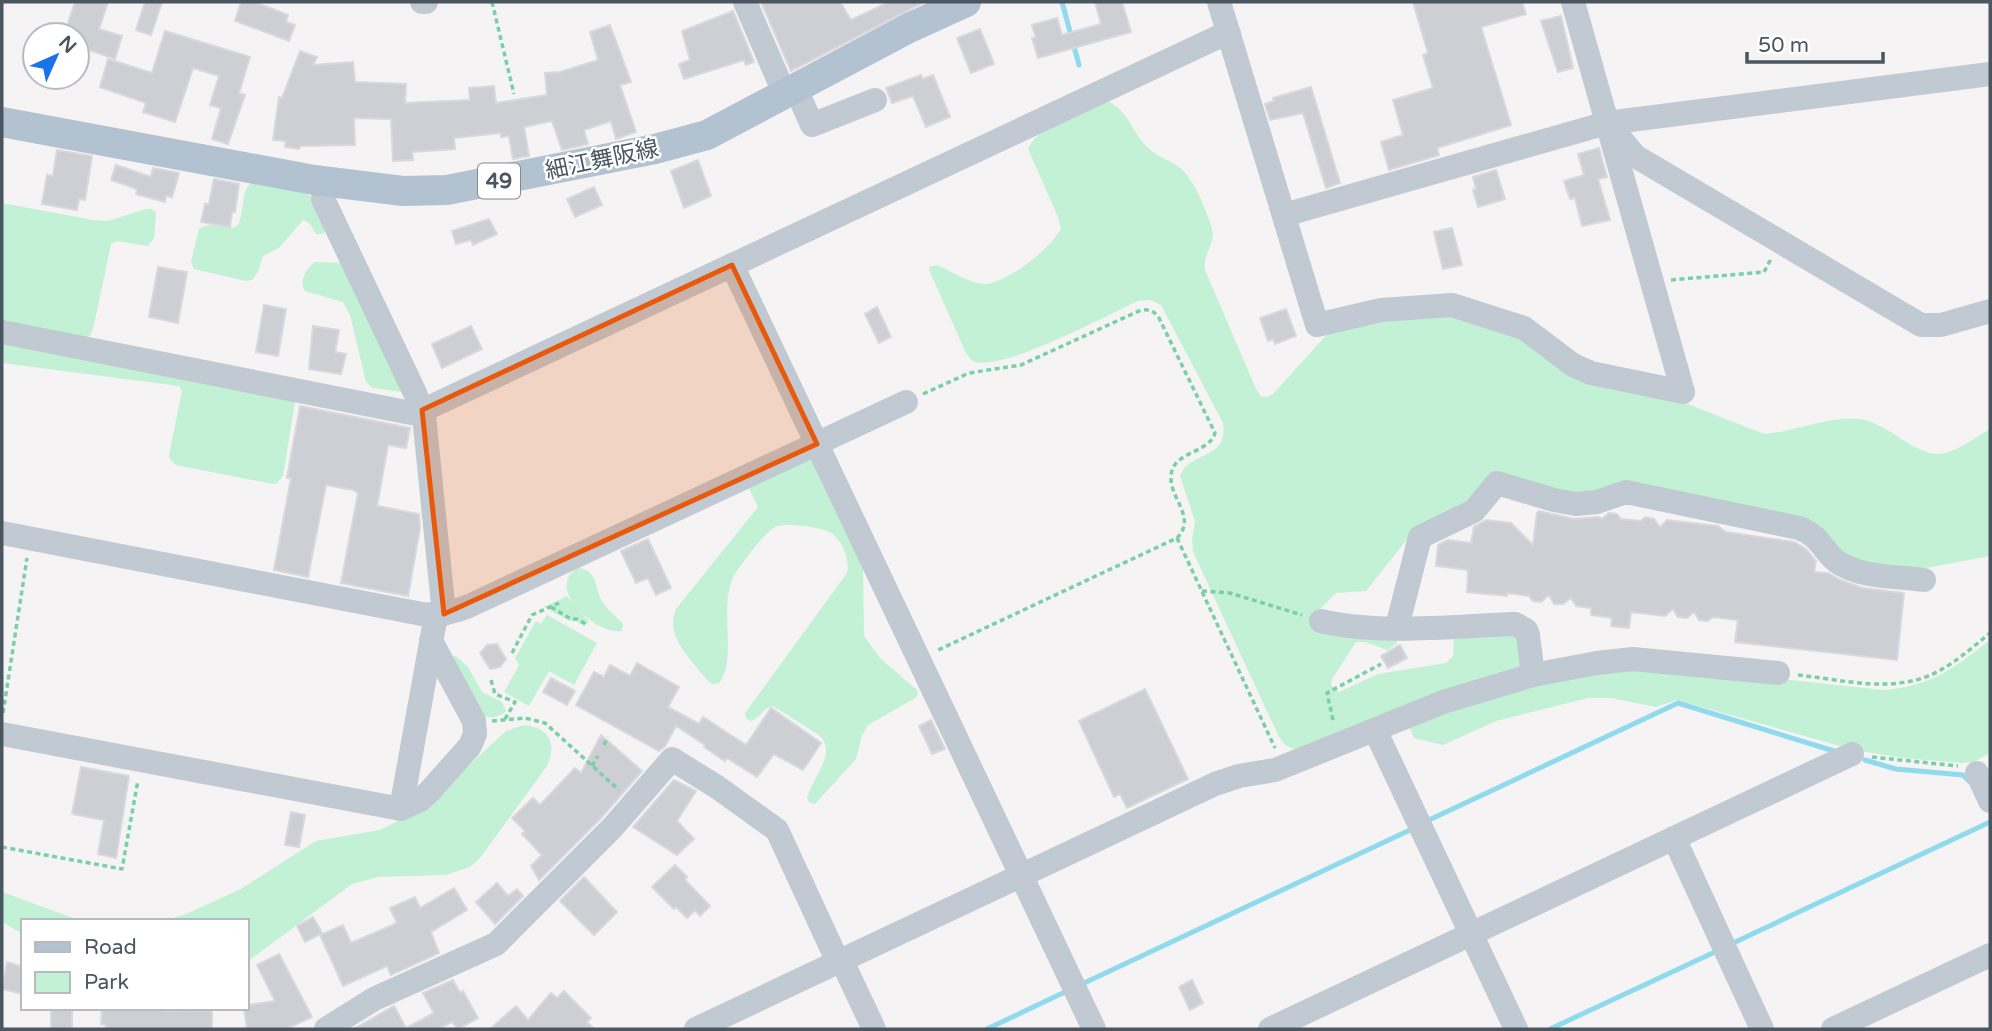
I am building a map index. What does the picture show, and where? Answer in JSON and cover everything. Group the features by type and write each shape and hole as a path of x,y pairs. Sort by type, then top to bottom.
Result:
{"main road":[{"name":"細江舞阪線","path":"2,122 326,181 404,191 438,191 469,187 689,141 723,128 909,28 966,2"}],"street":[{"path":"745,2 790,92 813,125 875,100"},
{"path":"1219,2 1317,325 1381,310 1452,305 1524,328 1573,365 1591,373 1683,392 1573,2"},
{"path":"2,332 411,413 1216,37 1228,34"},
{"path":"1284,215 1607,123 1990,74"},
{"path":"1607,123 1635,156 1921,325 1941,325 1990,311"},
{"path":"326,181 323,199 424,416 440,615 431,641 401,809"},
{"path":"732,265 1094,1029"},
{"path":"2,533 422,614 440,615 469,606 906,402"},
{"path":"1397,627 1420,537 1474,511 1497,483 1576,504 1597,502 1626,492 1799,528 1811,532 1837,561 1849,568 1924,580"},
{"path":"1321,621 1346,627 1515,624 1521,626 1528,635 1533,675"},
{"path":"2,734 401,809 429,792 470,746 475,734 474,723 431,641"},
{"path":"696,1029 1227,779 1284,766 1462,695 1533,675 1633,659 1778,673"},
{"path":"1375,730 1516,1029"},
{"path":"1270,1029 1852,754"},
{"path":"326,1029 374,999 496,944 612,828 672,759 778,830 874,1029"},
{"path":"1977,773 1990,801"},
{"path":"1674,838 1762,1029"},
{"path":"1833,1029 1990,955"}],"path":[{"path":"492,2 514,94"},
{"path":"1661,281 1764,272 1778,248"},
{"path":"906,402 969,373 1021,365 1148,309 1155,312 1215,433 1209,443 1174,464 1170,475 1186,523 1184,531 1177,538 919,659"},
{"path":"2,721 30,538"},
{"path":"1177,538 1284,766"},
{"path":"1202,592 1230,593 1321,621"},
{"path":"512,653 533,615 559,603"},
{"path":"550,607 584,623 586,621 583,618"},
{"path":"1778,673 1883,684 1901,683 1936,673 1990,634"},
{"path":"1333,720 1327,693 1381,664"},
{"path":"491,680 495,694 514,702 505,719"},
{"path":"474,723 525,718 545,723 633,804"},
{"path":"604,745 608,737"},
{"path":"1852,754 1971,768 1977,773"},
{"path":"593,766 598,756"},
{"path":"2,847 122,869 141,761"}],"highlighted area":[{"path":"732,265 817,444 444,614 422,410"}],"green space":[{"path":"1109,102 1121,111 1147,147 1184,172 1199,195 1213,234 1205,259 1205,270 1261,396 1268,397 1274,393 1331,330 1451,311 1764,434 1837,419 1859,419 1878,425 1919,449 1937,454 1958,448 1990,429 1990,556 1910,571 1852,562 1815,526 1576,497 1501,477 1474,500 1409,537 1366,591 1336,593 1316,613 1396,638 1397,643 1388,650 1365,642 1356,642 1332,679 1331,685 1339,692 1378,674 1446,663 1453,656 1454,639 1518,633 1525,667 1295,750 1285,745 1193,552 1195,521 1180,476 1192,462 1215,450 1220,444 1223,423 1161,305 1150,300 1138,301 1033,350 991,362 976,362 970,359 965,351 930,272 929,267 937,265 971,281 992,283 1015,272 1038,255 1061,228 1028,149 1040,134 1049,128"},
{"path":"252,182 306,193 313,198 326,230 323,234 316,234 310,224 303,220 279,248 263,256 258,272 252,280 246,281 194,269 191,262 199,229 208,225 233,228 238,225 244,196"},
{"path":"2,203 108,221 146,209 152,209 156,213 154,238 148,246 117,241 111,244 94,325 91,334 84,340 2,325"},
{"path":"315,262 344,263 402,392 373,388 366,382 350,315 343,302 305,291 304,275"},
{"path":"2,339 295,402 283,476 273,484 176,465 169,455 182,391 179,386 2,363"},
{"path":"810,459 815,461 863,560 864,636 881,659 918,691 917,697 868,725 862,735 856,759 815,804 807,798 825,757 826,749 819,735 773,706 750,721 745,713 847,573 847,558 837,538 829,531 814,527 780,526 770,530 754,548 730,585 727,660 725,673 719,683 713,684 707,680 681,647 676,638 673,619 676,609 758,507 748,486"},
{"path":"578,568 590,572 593,576 603,603 623,624 622,631 599,626 577,608 567,586 569,576"},
{"path":"567,596 589,622 584,626 544,607"},
{"path":"547,615 597,643 574,685 549,671 529,706 504,692 519,665 515,658 536,621 541,624"},
{"path":"1990,640 1990,753 1973,762 1904,758 1854,750 1677,700 1656,707 1611,698 1588,698 1496,721 1443,745 1414,738 1409,726 1535,680 1650,665 1883,690 1900,688 1941,674"},
{"path":"456,656 468,667 482,692 502,702 506,711 495,717 483,716 450,657"},
{"path":"524,725 540,729 549,738 550,758 547,766 480,858 470,867 445,875 378,877 352,884 248,961 248,919 169,919 239,890 316,841 380,830 412,814 427,804 506,731"},
{"path":"2,892 73,918 84,919 21,919 21,933 2,922"}],"building":[{"path":"75,2 108,2 99,29 122,36 115,59 91,51 91,21 69,21"},
{"path":"145,2 162,2 151,35 136,30"},
{"path":"241,2 255,2 288,15 286,22 295,25 289,41 235,21"},
{"path":"761,2 840,2 851,20 889,2 924,2 791,71"},
{"path":"1095,2 1122,2 1131,32 1038,58 1032,38 1036,38 1032,25 1057,18 1062,35 1101,24"},
{"path":"1413,2 1522,2 1526,14 1481,27 1511,125 1437,148 1439,155 1389,170 1381,142 1403,135 1393,100 1433,88 1423,55 1428,53"},
{"path":"733,11 754,62 746,65 744,60 684,79 679,64 690,60 682,31"},
{"path":"1561,16 1573,68 1558,72 1541,21"},
{"path":"610,25 631,82 620,85 636,132 616,139 611,121 584,130 588,144 562,150 552,121 524,127 529,156 513,159 509,136 501,137 501,133 454,138 455,149 412,152 413,160 393,161 391,119 354,118 355,145 300,146 299,149 285,147 286,141 273,140 279,97 282,98 300,51 317,57 313,65 353,62 355,82 406,84 405,103 470,100 469,88 494,86 496,103 547,95 545,73 560,72 598,60 590,32"},
{"path":"980,29 994,64 971,73 957,38"},
{"path":"165,31 250,57 239,93 245,95 228,144 212,139 221,108 210,105 219,76 193,68 175,122 143,112 146,103 100,87 108,59 152,73"},
{"path":"921,75 923,79 933,75 950,117 926,127 913,96 892,103 886,88"},
{"path":"1311,87 1340,183 1326,188 1303,113 1270,120 1265,104 1274,101 1273,98"},
{"path":"1599,148 1607,177 1598,179 1610,220 1582,226 1575,198 1570,199 1564,181 1584,175 1578,154"},
{"path":"57,150 92,156 85,200 79,199 77,210 42,204 47,175 53,176"},
{"path":"698,160 711,196 684,208 671,171"},
{"path":"116,165 151,177 153,168 179,173 172,197 166,196 165,202 136,194 137,189 111,180"},
{"path":"1496,170 1505,199 1478,207 1473,190 1476,189 1473,177"},
{"path":"214,179 239,184 230,227 201,222 205,204 209,204"},
{"path":"594,187 602,205 575,217 567,199"},
{"path":"489,219 497,234 473,245 471,240 456,244 452,231"},
{"path":"1452,228 1462,265 1443,269 1434,232"},
{"path":"158,267 187,272 178,323 149,317"},
{"path":"264,305 286,309 278,356 256,352"},
{"path":"877,307 891,337 879,343 865,314"},
{"path":"1286,309 1296,336 1275,344 1273,339 1268,341 1260,318"},
{"path":"313,326 339,330 335,352 346,354 341,374 309,369"},
{"path":"471,326 482,349 442,368 432,344"},
{"path":"300,406 410,428 406,448 388,445 377,506 419,514 420,528 408,596 341,583 358,493 353,490 326,485 308,577 274,570 291,478 287,478"},
{"path":"1539,511 1574,519 1602,519 1609,513 1617,514 1621,519 1641,521 1645,517 1654,519 1660,527 1667,520 1718,526 1726,532 1794,542 1806,549 1816,561 1814,572 1828,573 1863,588 1904,593 1897,660 1735,642 1738,620 1713,617 1708,621 1699,620 1694,612 1687,618 1678,617 1673,609 1665,616 1631,612 1629,628 1611,626 1612,618 1591,615 1591,608 1576,606 1571,598 1563,604 1554,604 1549,595 1541,602 1533,601 1529,596 1507,593 1507,596 1467,592 1468,570 1436,566 1438,545 1448,540 1471,543 1474,527 1486,520 1511,523 1533,545"},
{"path":"648,539 671,588 656,595 648,578 636,583 621,551"},
{"path":"497,644 506,659 500,667 490,669 480,653 487,645"},
{"path":"1400,645 1407,658 1388,668 1381,656"},
{"path":"637,663 679,687 668,707 699,724 703,717 746,745 771,708 821,743 803,770 774,754 757,777 727,758 725,761 676,726 665,746 659,751 576,705 594,672 604,677 610,665 630,676"},
{"path":"551,678 575,691 567,705 543,692"},
{"path":"1145,689 1188,779 1127,808 1120,794 1114,797 1079,721"},
{"path":"931,720 945,749 932,754 919,726"},
{"path":"601,735 642,771 601,818 539,880 531,866 542,855 522,834 525,831 512,818 533,798 540,805 575,768 581,773"},
{"path":"81,767 129,776 116,858 98,854 104,820 72,814"},
{"path":"674,780 696,791 677,821 694,839 677,855 633,827"},
{"path":"291,812 305,815 299,847 285,845"},
{"path":"675,865 687,877 685,880 710,906 700,916 695,910 687,918 652,887"},
{"path":"584,877 617,912 594,935 560,901"},
{"path":"497,883 508,896 517,889 523,896 495,924 476,902"},
{"path":"454,888 467,910 431,932 439,953 391,975 387,966 343,986 320,935 343,925 351,943 397,923 390,908 415,897 420,908"},
{"path":"313,917 322,933 305,942 297,926"},
{"path":"279,954 312,1017 286,1029 247,1029 244,1010 248,1010 248,1005 275,1001 257,965"},
{"path":"7,962 21,966 21,994 2,989"},
{"path":"453,980 460,993 463,991 478,1018 458,1029 452,1022 438,1029 354,1029 394,1006 406,1028 434,1013 423,993"},
{"path":"1192,980 1203,1003 1190,1010 1179,987"},
{"path":"564,991 591,1018 587,1022 594,1029 490,1029 516,1006 528,1020 551,993 557,998"},
{"path":"51,1010 72,1010 72,1029 51,1029"},
{"path":"102,1010 212,1010 212,1029 105,1029 106,1025 101,1024"}],"waterway":[{"path":"1062,2 1079,65"},
{"path":"1429,820 1678,703 1834,751"},
{"path":"1865,760 1896,769 1963,775 1969,781"},
{"path":"1731,944 1990,822"},
{"path":"1082,984 1410,830"},
{"path":"1550,1029 1717,951"},
{"path":"987,1029 1067,991"}]}
